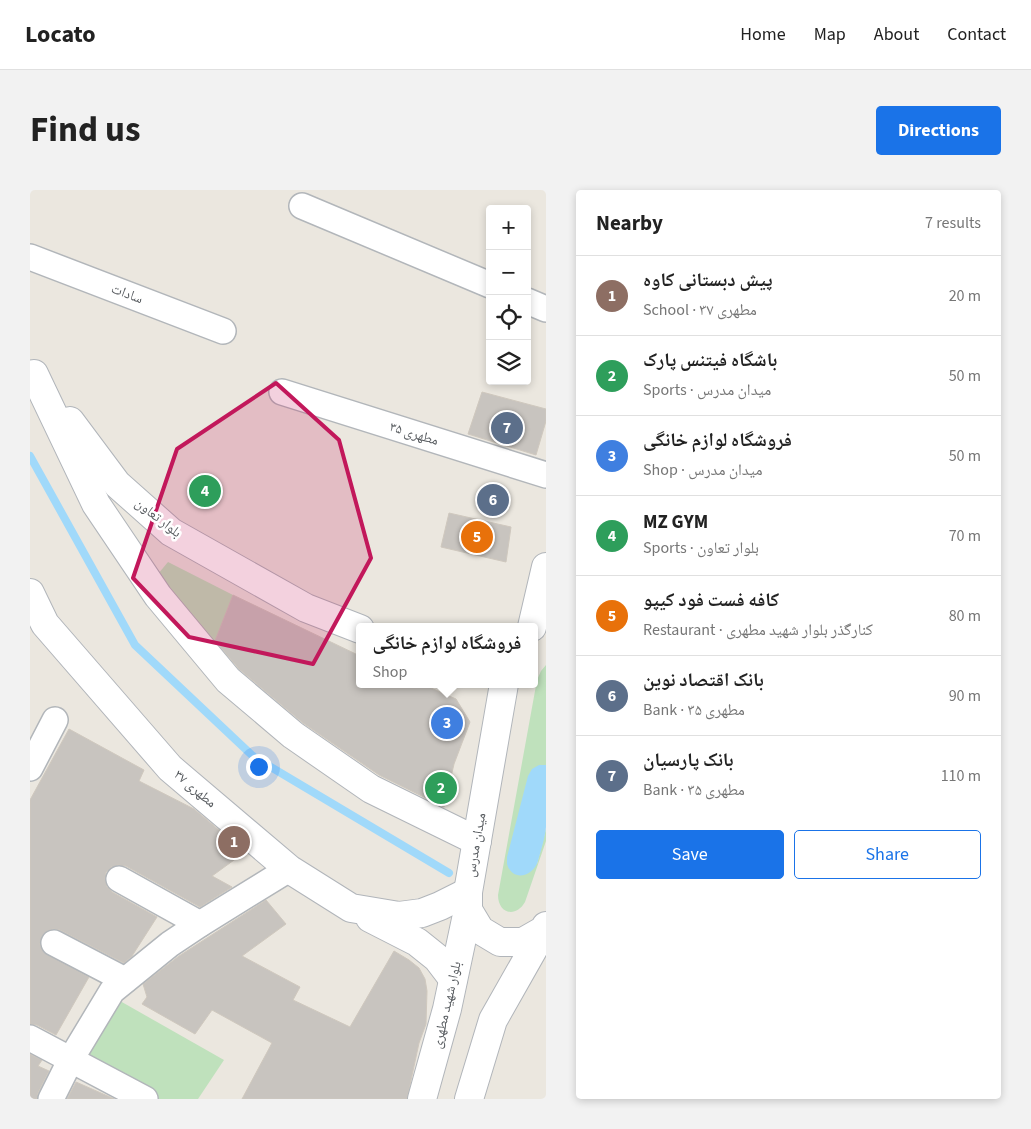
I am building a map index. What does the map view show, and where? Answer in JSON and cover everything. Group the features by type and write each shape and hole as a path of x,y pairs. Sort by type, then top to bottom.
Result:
{"street":[{"path":"302,206 486,283"},
{"name":"سادات","path":"30,257 223,332"},
{"path":"531,303 546,309"},
{"path":"32,370 96,504 158,596 228,680 293,735 371,789 477,840"},
{"name":"بلوار تعاون","path":"32,370 117,484 171,532 306,608 356,627"},
{"name":"مطهری ۳۵","path":"282,392 546,475"},
{"path":"533,623 546,567"},
{"name":"مطهری ۳۷","path":"30,593 45,624 170,768 289,868 351,908 398,916 422,913 440,906 468,901"},
{"path":"538,625 546,612"},
{"name":"میدان مدرس","path":"468,901 502,688"},
{"path":"32,760 55,720"},
{"path":"51,1099 71,1059 112,991 170,944 289,868"},
{"path":"119,879 200,924"},
{"path":"468,901 480,930 500,942 523,942 545,928"},
{"name":"بلوار شهید مطهری","path":"422,1099 447,1009 468,901"},
{"path":"351,908 417,942 437,958 453,979"},
{"path":"469,1099 493,1020 545,928"},
{"path":"54,943 125,980"},
{"path":"30,1038 145,1099"}],"highlighted area":[{"path":"276,383 339,440 371,558 313,664 189,637 133,578 177,449"}],"green space":[{"path":"168,562 233,595 212,649 158,574"},
{"path":"546,665 546,765 539,765 537,864 546,829 546,841 525,902 517,910 508,912 501,906 498,895 536,688 538,688 538,678"},
{"path":"113,997 224,1060 198,1099 154,1099 77,1058"}],"water":[{"path":"539,765 546,765 545,835 538,861 532,871 527,874 518,875 510,870 507,864 507,857 528,776 532,769"}],"building":[{"path":"482,392 546,409 546,421 536,455 468,434"},
{"path":"449,513 511,527 506,562 441,547"},
{"path":"233,595 356,654 356,688 431,688 456,699 470,722 454,764 444,807 379,775 303,723 239,669 215,641"},
{"path":"69,729 144,770 139,781 194,809 245,852 212,876 232,887 200,907 126,866 118,865 111,867 106,872 107,887 112,892 157,917 132,956 124,963 60,930 53,929 47,931 42,936 40,944 42,950 47,955 89,977 56,1035 37,1025 30,1024 30,800"},
{"path":"266,900 286,924 242,956 300,987 293,1000 350,1027 394,951 419,968 425,979 427,991 426,1024 419,1043 407,1099 242,1099 272,1043 212,1010 195,1034 142,1004 147,997 143,984 179,956"},
{"path":"30,1054 42,1060 38,1066 49,1071 37,1099 30,1099"},
{"path":"76,1082 110,1097 114,1099 67,1099"}],"waterway":[{"path":"30,456 135,645 254,757 449,873"}],"place":[{"name":"بانک پارسیان","path":"507,428"},
{"name":"MZ GYM","path":"205,491"},
{"name":"بانک اقتصاد نوین","path":"493,500"},
{"name":"کافه فست فود کیپو","path":"477,537"},
{"name":"فروشگاه لوازم خانگی","path":"447,723"},
{"name":"باشگاه فیتنس پارک","path":"441,788"},
{"name":"پیش دبستانی کاوه","path":"234,842"}]}
